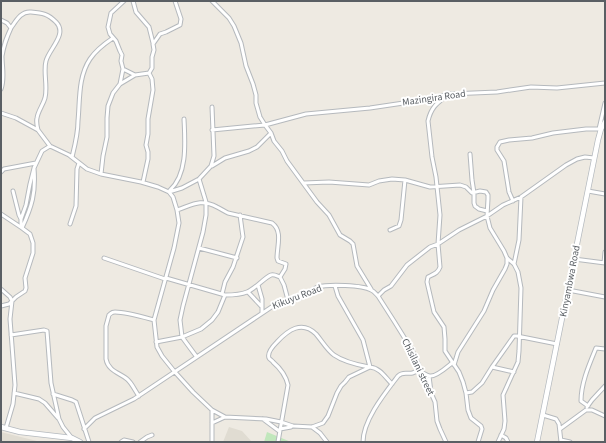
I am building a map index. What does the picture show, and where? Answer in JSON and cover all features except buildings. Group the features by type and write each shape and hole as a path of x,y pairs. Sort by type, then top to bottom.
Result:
{"street":[{"path":"120,84 123,68 121,61 122,55 116,41 110,34 108,27 110,16 114,9 124,1"},
{"path":"133,1 136,12 149,27 153,44 154,50 152,57 152,68 149,73"},
{"path":"153,44 160,34 180,24 181,19 175,1"},
{"path":"212,1 229,18 241,42 246,66 256,95 256,103 260,117 287,161 332,220 340,235 353,244 357,266 371,289 378,296 391,286 407,265 430,247 487,216 503,205 521,197 566,164 585,157 594,158"},
{"path":"1,89 3,85 2,58 4,43 11,28 20,15 24,12 42,13 48,15 61,30 46,62 45,97 37,117 38,130"},
{"path":"1,20 7,23 11,28"},
{"path":"72,157 76,141 81,81 84,71 94,54 101,46 113,38"},
{"path":"123,68 135,75"},
{"path":"101,174 107,137 108,106 113,93 120,84 135,75 149,73"},
{"path":"143,182 148,159 146,145 148,119 153,90 152,79 149,73"},
{"name":"Mazingira Road","path":"212,130 265,125 306,114 370,108 446,96 450,94 539,87 557,88 605,83"},
{"path":"446,96 435,104 428,117 440,215 438,244 440,267 437,272 428,277 427,282 434,312 444,327 446,339 445,351 463,382 471,418 482,429 478,442"},
{"path":"513,201 508,192 504,161 497,150 500,142 586,129 600,129 605,103"},
{"path":"211,166 214,156 212,107"},
{"path":"1,113 16,118 38,130 50,146 72,157 87,169 101,174 158,186 169,192 175,202 179,223 174,248 154,320 156,342 159,351 174,371 193,392 212,410 225,417"},
{"path":"169,192 175,186 182,170 184,119"},
{"name":"Kinyambwa Road","path":"538,440 600,129 605,122"},
{"path":"169,192 182,188 199,178 211,166 225,158 257,147 271,133"},
{"path":"22,228 20,223 26,205 34,168 42,151 50,146"},
{"path":"470,154 474,203 479,209 487,211"},
{"path":"1,172 4,169 36,163"},
{"path":"70,224 76,206 77,169 79,164"},
{"path":"22,228 33,200 35,181 34,168"},
{"path":"196,356 182,337 180,320 206,216 206,202 199,178"},
{"path":"304,183 329,182 369,184 392,179 405,180 430,187 460,185 466,187 474,193 480,191 486,192 488,195 487,216 490,228 507,258 514,264 518,272 521,288 520,351 518,362 504,395 506,421 498,442"},
{"path":"390,230 399,226 401,220 405,180"},
{"path":"588,190 605,194"},
{"path":"13,191 21,219"},
{"path":"514,264 519,240 521,197"},
{"path":"177,210 193,203 206,202 223,211 272,223 276,226 279,234 278,261 286,264 280,277"},
{"path":"1,214 30,234 33,253 25,280 26,290 9,304 1,306"},
{"path":"156,342 182,337 201,329 212,320 218,312 223,295 224,282 237,258 242,237 240,215"},
{"path":"199,248 237,258"},
{"path":"574,259 604,263 605,252"},
{"path":"104,258 166,279 223,295 240,295 248,292 270,276 276,275 280,277 284,285 288,300"},
{"path":"363,442 370,416 400,374 414,373 420,370 429,376 433,376 453,364 458,352 484,311 493,290 505,269 507,258"},
{"name":"Kikuyu Road","path":"84,429 95,418 138,396 276,304 307,295 319,286 348,285 371,289"},
{"path":"258,286 262,299 262,313"},
{"path":"335,286 338,296 363,340 370,367"},
{"path":"1,290 10,297 12,301 10,319 15,385 13,404 3,427 20,432 72,438 80,442"},
{"path":"568,290 605,297"},
{"path":"248,292 262,307"},
{"name":"Chisilani street","path":"378,296 410,347 435,402 439,425 446,442"},
{"path":"138,396 129,380 116,373 107,364 106,326 110,313 114,312 154,320"},
{"path":"278,442 287,390 287,381 275,363 268,356 270,350 277,342 292,329 298,327 311,330 335,356 345,361 376,368 392,384"},
{"path":"11,335 44,330 47,331 53,394 59,419 63,428 72,438"},
{"path":"466,393 472,392 482,383 492,366 514,336 557,344"},
{"path":"588,406 581,401 587,372 596,348 605,349"},
{"path":"492,366 514,372"},
{"path":"212,423 225,417 263,418 293,426 312,427 323,423 328,416 337,393 349,377 370,367"},
{"path":"429,376 431,394"},
{"path":"560,429 586,410 592,400 605,386"},
{"path":"14,393 39,399 45,403 59,419"},
{"path":"53,394 74,401 77,405 89,442"},
{"path":"212,410 212,442"},
{"path":"586,410 592,410 605,416"},
{"path":"543,415 556,419 559,424 561,441 570,442"},
{"path":"263,418 280,430"},
{"path":"280,430 293,426"},
{"path":"312,427 320,433 327,442"},
{"path":"140,442 152,435"},
{"path":"501,435 506,438 508,442"},
{"path":"121,442 124,440 133,442"},
{"path":"532,442 538,440"}],"shaded area":[{"path":"229,427 242,431 252,442 223,442"},
{"path":"1,432 41,442 1,442"}],"green space":[{"path":"267,432 291,442 264,442"}]}
